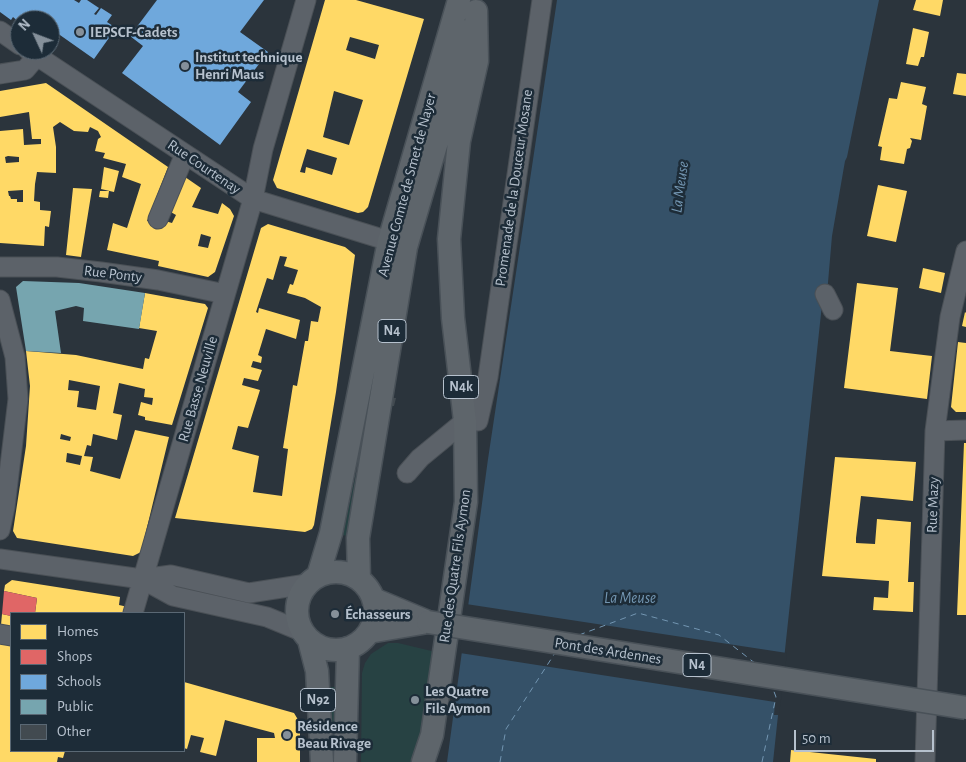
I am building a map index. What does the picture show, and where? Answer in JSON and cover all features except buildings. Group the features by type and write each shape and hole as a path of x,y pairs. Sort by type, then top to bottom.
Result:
{"main road":[{"name":"Avenue Comte de Smet de Nayer","path":"312,580 331,536 388,241 471,4"},
{"name":"Avenue Comte de Smet de Nayer","path":"359,579 358,538 406,247 440,126 471,4"},
{"name":"Rue des Quatre Fils Aymon","path":"423,762 432,736 466,502 465,421 453,318 449,240 459,141 477,61 471,4"},
{"path":"331,572 346,573 359,579 368,588 373,599 375,616 369,632 363,639 348,648 334,650 320,648 305,635 297,619 297,606 300,594 312,580 331,572"},
{"name":"N4","path":"373,599 428,622"},
{"name":"N4","path":"369,632 428,622"},
{"name":"Pont des Ardennes","path":"428,622 966,708"},
{"name":"N92","path":"305,635 317,671 322,762"},
{"name":"N92","path":"345,762 348,648"}],"street":[{"name":"Rue Basse Neuville","path":"133,612 253,199 263,149 306,0"},
{"name":"Promenade de la Douceur Mosane","path":"465,421 478,421 488,377 542,0"},
{"name":"Rue Courtenay","path":"0,74 25,70 29,60"},
{"name":"Rue Courtenay","path":"43,60 253,199 388,241"},
{"path":"158,219 185,154"},
{"name":"Rue Mazy","path":"925,762 935,431 950,317 966,251"},
{"name":"Rue Ponty","path":"0,267 57,267 101,272 158,280 225,294"},
{"path":"0,300 15,358 18,399 5,507 0,530"},
{"path":"408,473 420,458 465,421"},
{"path":"935,431 966,430"},
{"path":"0,560 142,579 170,575 249,593 312,580"},
{"path":"142,579 173,596 267,617 305,635"}],"green space":[{"path":"356,473 361,474 351,537 343,535"},
{"path":"388,643 398,643 440,653 414,762 361,762 362,673 365,663 371,654"},
{"path":"329,687 336,687 337,738 330,738"}],"water":[{"name":"La Meuse","path":"557,0 879,0 845,161 832,236 827,294 823,295 773,762 447,762 488,459"}],"pier":[{"path":"466,604 787,653 779,715 774,715 775,702 460,653"}],"ferry route":[{"path":"579,635 638,613 719,635 756,664"},
{"path":"500,762 506,729 555,653"},
{"path":"762,762 776,697 773,689"}],"place":[{"name":"IEPSCF-Cadets","path":"80,32"},
{"name":"Institut technique Henri Maus","path":"185,66"},
{"name":"Échasseurs","path":"335,614"},
{"name":"Les Quatre Fils Aymon","path":"415,700"},
{"name":"Résidence Beau Rivage","path":"287,735"}]}
